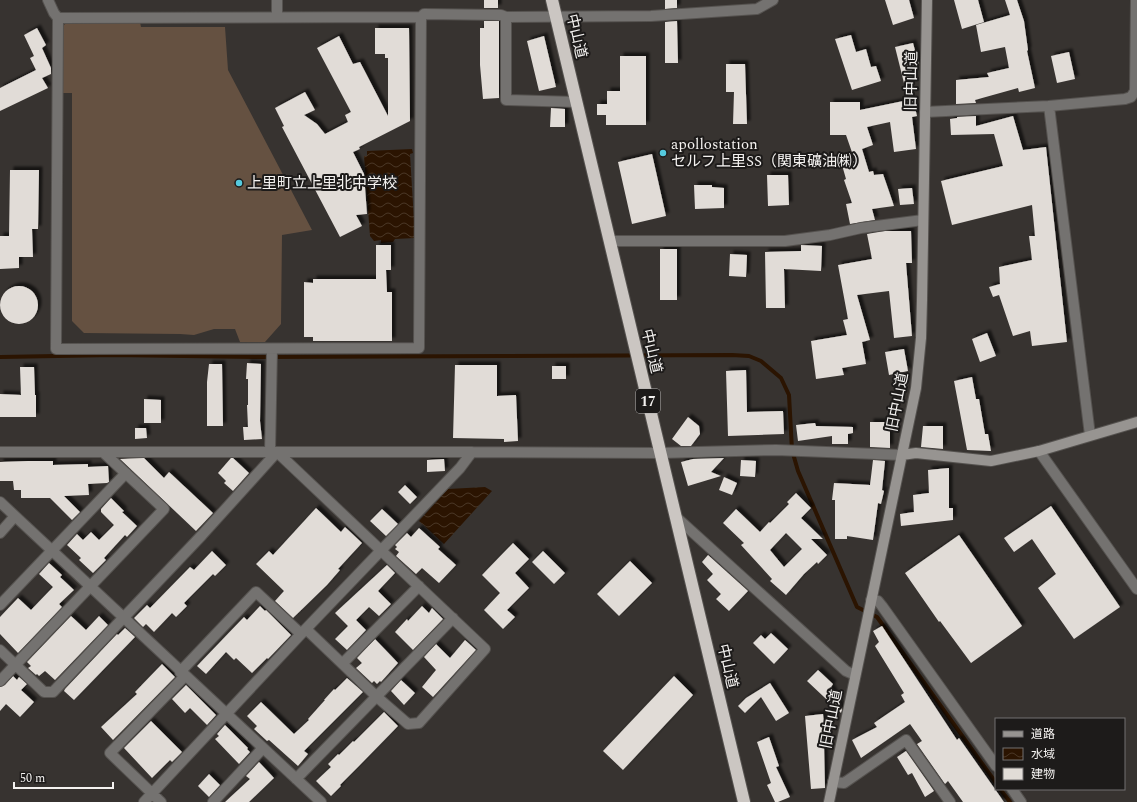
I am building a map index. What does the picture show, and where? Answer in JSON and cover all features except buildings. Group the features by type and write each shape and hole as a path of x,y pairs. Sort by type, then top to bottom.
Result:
{"highway":[{"name":"中山道","path":"552,0 744,802"}],"main road":[{"name":"旧中山道","path":"829,802 916,388 922,300 927,0"},
{"path":"902,455 916,453 991,461 1039,451 1137,422"}],"street":[{"path":"48,0 58,18 56,349 271,354 419,348 421,17"},
{"path":"277,0 277,17"},
{"path":"58,18 421,17 424,14 501,15 506,17 651,16 757,9 773,0"},
{"path":"925,112 1049,106 1125,99 1131,97 1135,91 1136,0"},
{"path":"506,17 506,100 576,102"},
{"path":"1049,106 1090,435"},
{"path":"610,241 785,241 830,236 861,228 923,220"},
{"path":"0,650 44,692 53,692 202,535 273,452 271,354"},
{"path":"0,452 660,453 776,450 902,455"},
{"path":"1039,451 1137,589"},
{"path":"0,681 164,509 103,452"},
{"path":"161,802 110,754 256,592 343,663 377,697 408,724 419,723 485,649 381,550 273,452"},
{"path":"144,802 303,631 460,468 472,452"},
{"path":"0,605 126,472"},
{"path":"0,502 321,802"},
{"path":"0,533 15,516"},
{"path":"677,518 846,671 855,675"},
{"path":"343,663 419,586"},
{"path":"871,603 878,601 882,606 995,765"},
{"path":"296,779 452,618"},
{"path":"833,782 844,783 906,740 950,802"},
{"path":"213,802 263,748"},
{"path":"1013,790 1021,802"}],"shaded area":[{"path":"67,22 140,22 141,27 225,27 228,70 312,230 282,235 281,324 265,342 240,342 235,329 214,329 194,335 84,333 72,321 72,93 63,93 63,26"}],"water":[{"path":"412,149 413,153 410,154 415,238 395,239 393,242 381,243 381,240 374,241 370,236 364,156 367,156 367,151"},
{"path":"485,487 492,491 444,544 419,521 448,489"}],"waterway":[{"path":"0,357 114,355 259,357 732,355 749,356 761,361 781,378 789,395 792,450 798,471 857,607 877,617 995,782"},
{"path":"1001,790 1010,802"}],"place":[{"name":"apollostation セルフ上里SS（関東礦油㈱）","path":"663,153"},
{"name":"上里町立上里北中学校","path":"239,183"}]}
